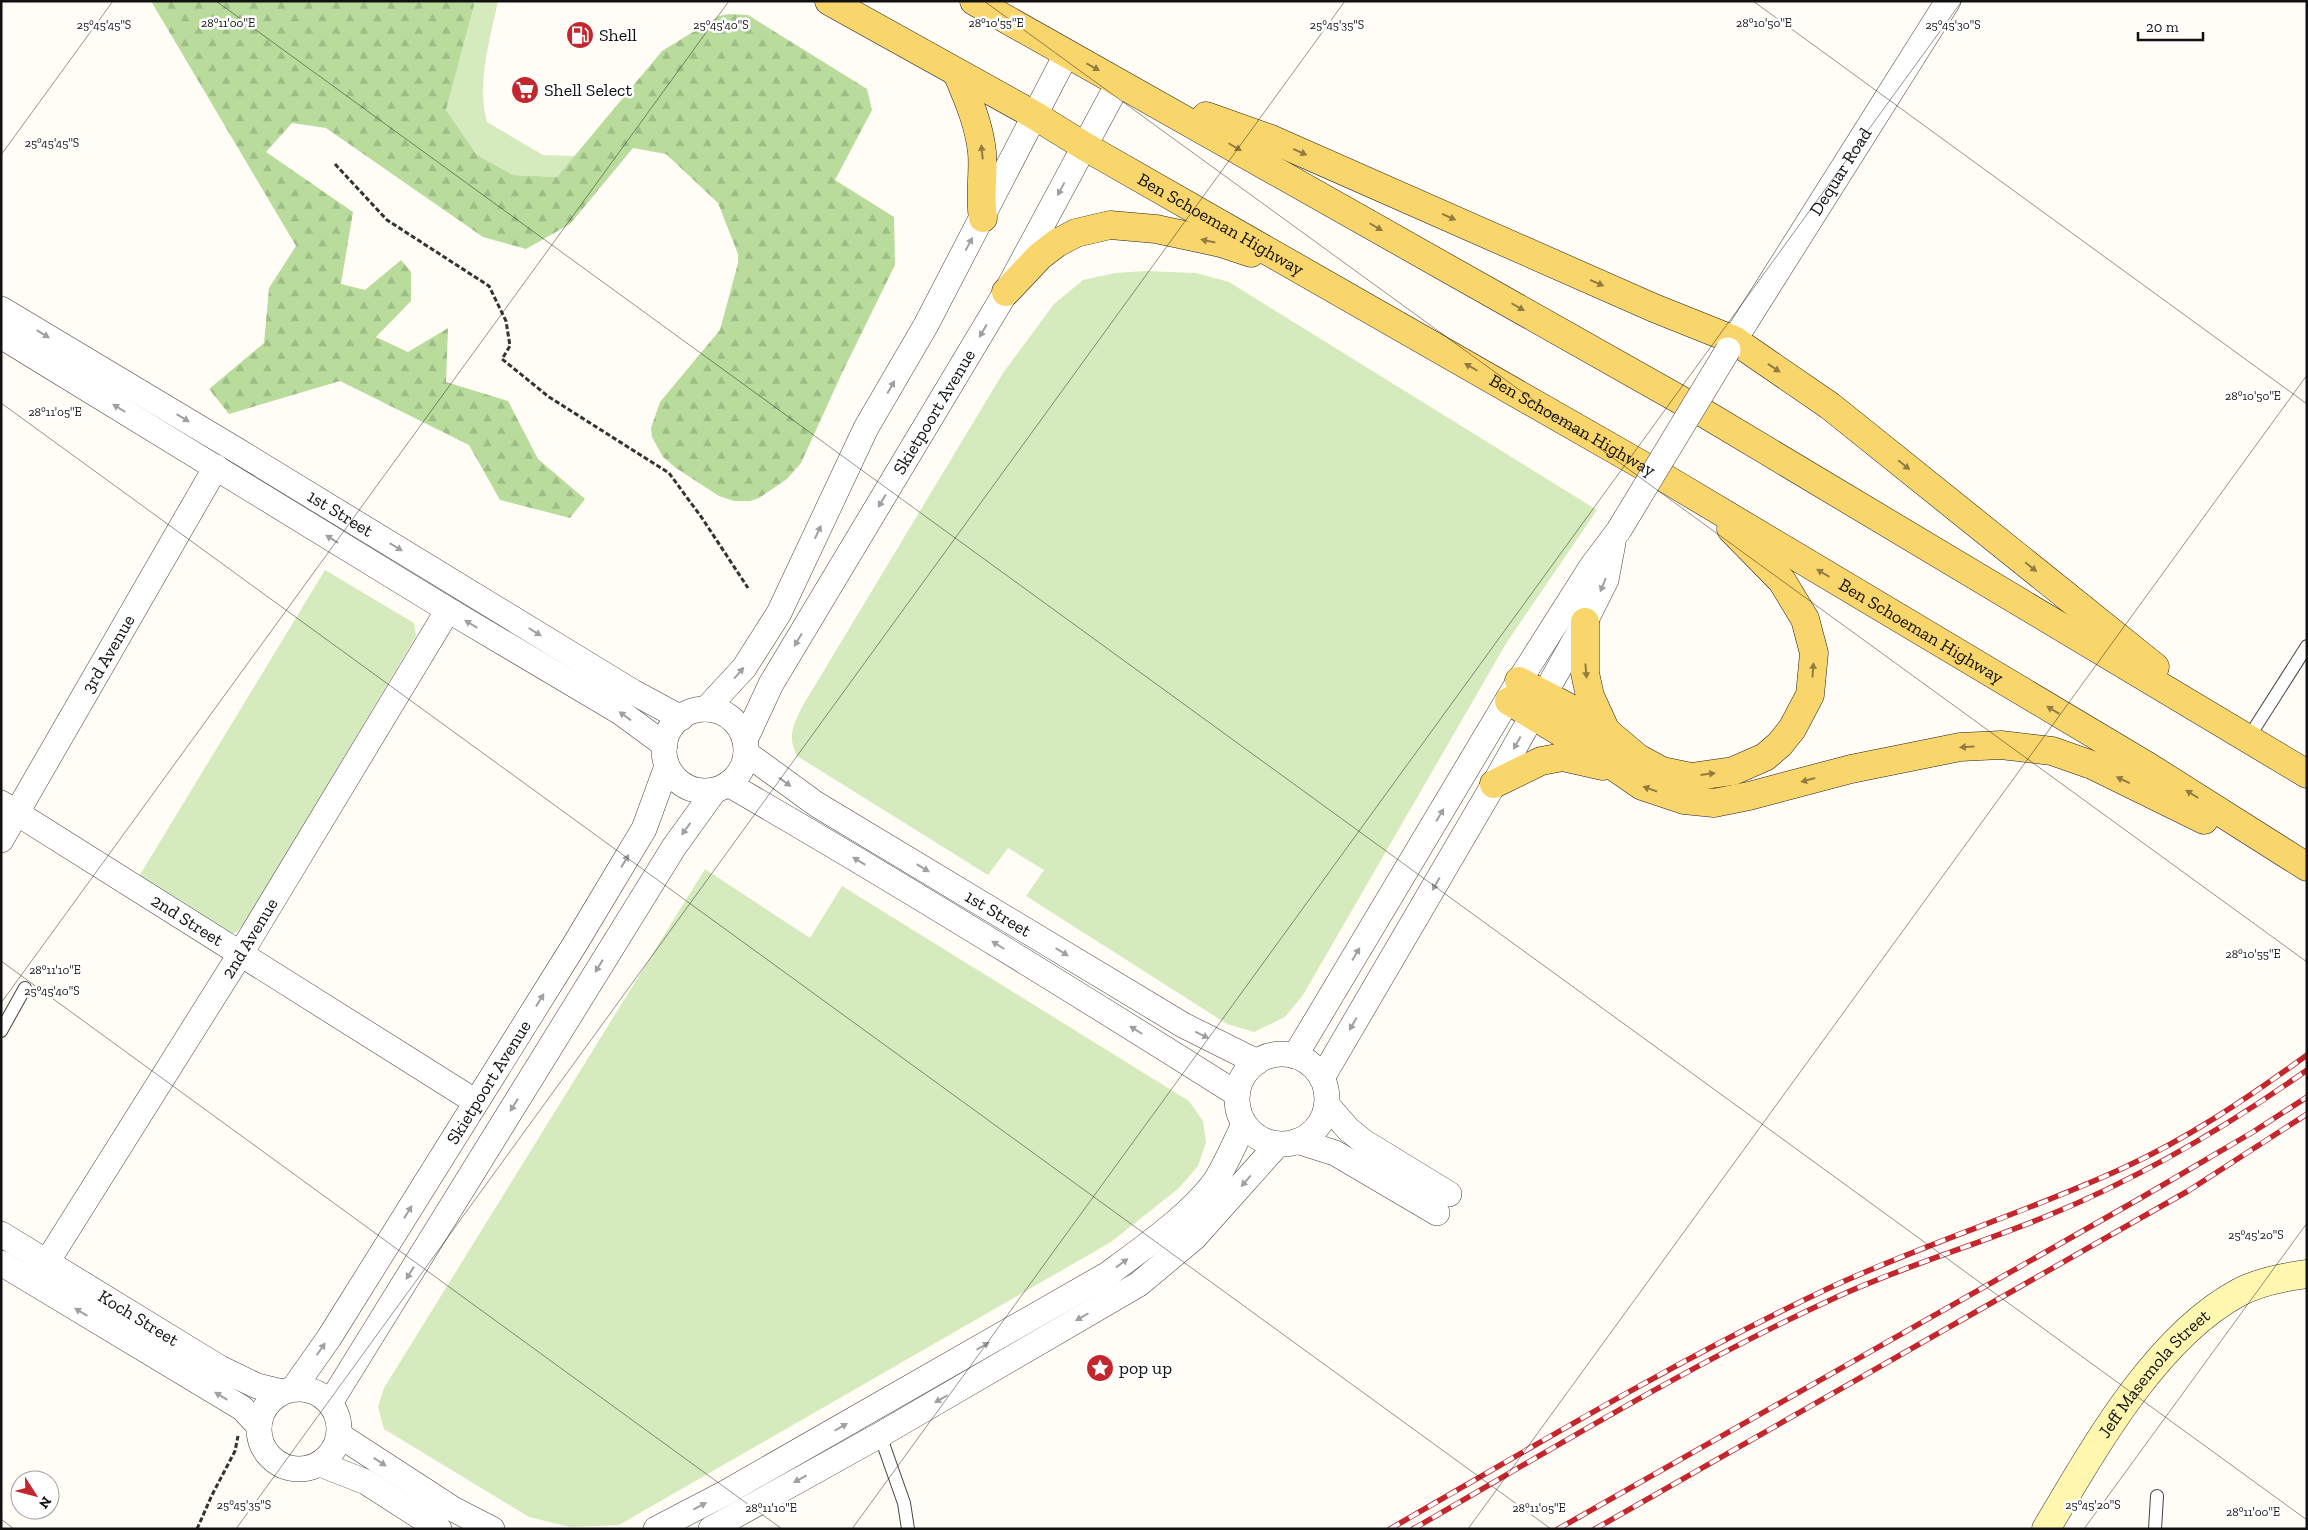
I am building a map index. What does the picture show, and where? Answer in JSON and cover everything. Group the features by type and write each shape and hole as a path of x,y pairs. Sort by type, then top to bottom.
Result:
{"main road":[{"name":"Ben Schoeman Highway","path":"829,1 1034,115 1084,146 1668,480 2150,767 2307,867"},
{"path":"974,1 1707,415 2249,737 2307,774"},
{"path":"958,74 976,121 980,139 984,178 980,201 983,218"},
{"path":"1129,87 1271,139 1654,308 1731,345 1830,406 2144,657 2215,718"},
{"path":"1006,292 1040,256 1057,243 1076,233 1110,224 1156,229 1220,243 1304,271"},
{"path":"1537,705 1583,715 1606,731 1638,758 1662,771 1691,777 1732,771 1765,757 1780,744 1792,729 1810,695 1814,653 1805,619 1782,581 1729,526 1668,480"},
{"path":"1584,622 1585,672 1590,696 1606,731"},
{"path":"1514,691 1537,705 1586,748 1642,786 1684,800 1714,803 1749,796 1851,769 1960,747 2001,745 2052,751 2092,765 2307,874"},
{"path":"1494,784 1541,761 1563,757 1614,768"},
{"name":"Jeff Masemola Street","path":"2046,1529 2095,1446 2165,1351 2200,1320 2238,1292 2282,1277 2307,1274"}],"street":[{"name":"Dequar Road","path":"1617,534 1731,345 1948,1"},
{"path":"706,710 744,668 779,613 866,428 926,325 1067,53"},
{"name":"Skietpoort Avenue","path":"746,747 771,684 1006,292 1084,146 1129,87"},
{"name":"1st Street","path":"1,309 633,692 681,718"},
{"name":"1st Street","path":"1,336 448,610 620,712 666,755"},
{"name":"3rd Avenue","path":"1,840 10,808 216,467"},
{"path":"1322,1078 1494,784 1584,622 1606,580 1617,534"},
{"path":"1295,1056 1514,691 1592,566 1617,534"},
{"name":"2nd Avenue","path":"48,1262 241,953 448,610"},
{"path":"706,710 719,712 731,718 740,728 746,747 743,765 737,776 722,787 703,792 682,784 673,776 666,755 673,725 681,718 693,711 706,710"},
{"name":"1st Street","path":"746,747 816,804 1183,1025 1257,1062"},
{"name":"Skietpoort Avenue","path":"287,1391 329,1338 575,944 644,829 666,755"},
{"name":"Skietpoort Avenue","path":"330,1403 674,846 722,787"},
{"name":"1st Street","path":"722,787 810,831 1237,1094"},
{"name":"2nd Street","path":"10,808 476,1102"},
{"path":"711,1529 880,1435 1139,1284 1194,1238 1287,1143 1304,1139 1315,1130 1323,1118 1327,1105 1326,1091 1322,1078 1311,1064 1295,1056 1282,1054 1269,1056 1247,1070 1240,1081 1237,1094 1238,1110 1244,1124 1259,1138 1287,1143 1335,1154 1443,1204 1348,1129 1327,1105"},
{"path":"656,1529 725,1493 1108,1274 1153,1241 1200,1198 1219,1174 1244,1124"},
{"name":"Koch Street","path":"1,1234 220,1368 257,1386 287,1391"},
{"name":"Koch Street","path":"1,1263 250,1417"},
{"path":"287,1391 313,1392 330,1403 338,1418 339,1435 332,1452 320,1464 303,1470 285,1468 270,1458 261,1443 250,1417 262,1412 270,1400 287,1391"},
{"path":"339,1435 452,1509 492,1529"},
{"path":"320,1464 366,1482 439,1529"}],"lane":[{"path":"2249,737 2307,646"},
{"path":"1,1031 25,988"},
{"path":"880,1435 904,1503 908,1529"},
{"path":"2154,1529 2157,1496"}],"path":[{"path":"335,164 387,220 489,286 506,321 510,346 502,359 549,396 669,473 702,518 748,588"},
{"path":"197,1529 250,1417"}],"green space":[{"path":"151,1 473,1 474,6 446,110 477,155 513,175 557,177 662,51 719,16 729,14 748,15 867,89 872,110 835,180 894,217 895,265 842,373 801,463 787,479 759,498 750,501 734,501 719,496 676,468 663,457 652,437 651,428 660,402 720,330 738,263 738,254 718,203 666,154 633,148 570,224 526,249 483,237 326,128 292,123 266,152 353,212 341,284 365,290 401,260 411,272 411,301 376,337 408,352 448,328 446,382 508,401 538,459 585,499 570,518 500,500 469,445 340,381 229,414 209,389 264,343 269,288 296,246"},
{"path":"473,1 498,1 485,62 483,92 487,122 543,155 575,156 557,177 513,175 477,155 446,110 474,6"},
{"path":"1146,271 1196,273 1229,282 1597,510 1507,642 1303,995 1285,1017 1254,1032 1227,1024 1026,896 1044,870 1008,848 988,875 797,756 792,743 792,731 802,707 1003,373 1054,304 1083,280 1115,273"},
{"path":"325,570 414,623 416,636 244,925 235,933 227,934 138,878"},
{"path":"705,869 810,938 842,886 1189,1101 1203,1121 1206,1142 1198,1166 1179,1188 1111,1242 619,1525 570,1527 529,1517 384,1429 378,1407 384,1388"}],"railway":[{"path":"1390,1529 1606,1404 1771,1316 1863,1273 2085,1185 2170,1145 2217,1117 2307,1055"},
{"path":"1413,1529 1624,1407 1730,1349 1865,1285 2082,1201 2149,1168 2213,1132 2307,1070"},
{"path":"1558,1529 2139,1199 2253,1132 2307,1097"},
{"path":"1595,1529 2188,1191 2307,1114"}],"place":[{"name":"Shell","path":"580,35"},
{"name":"Shell Select","path":"525,90"},
{"name":"pop up","path":"1100,1368"}]}
